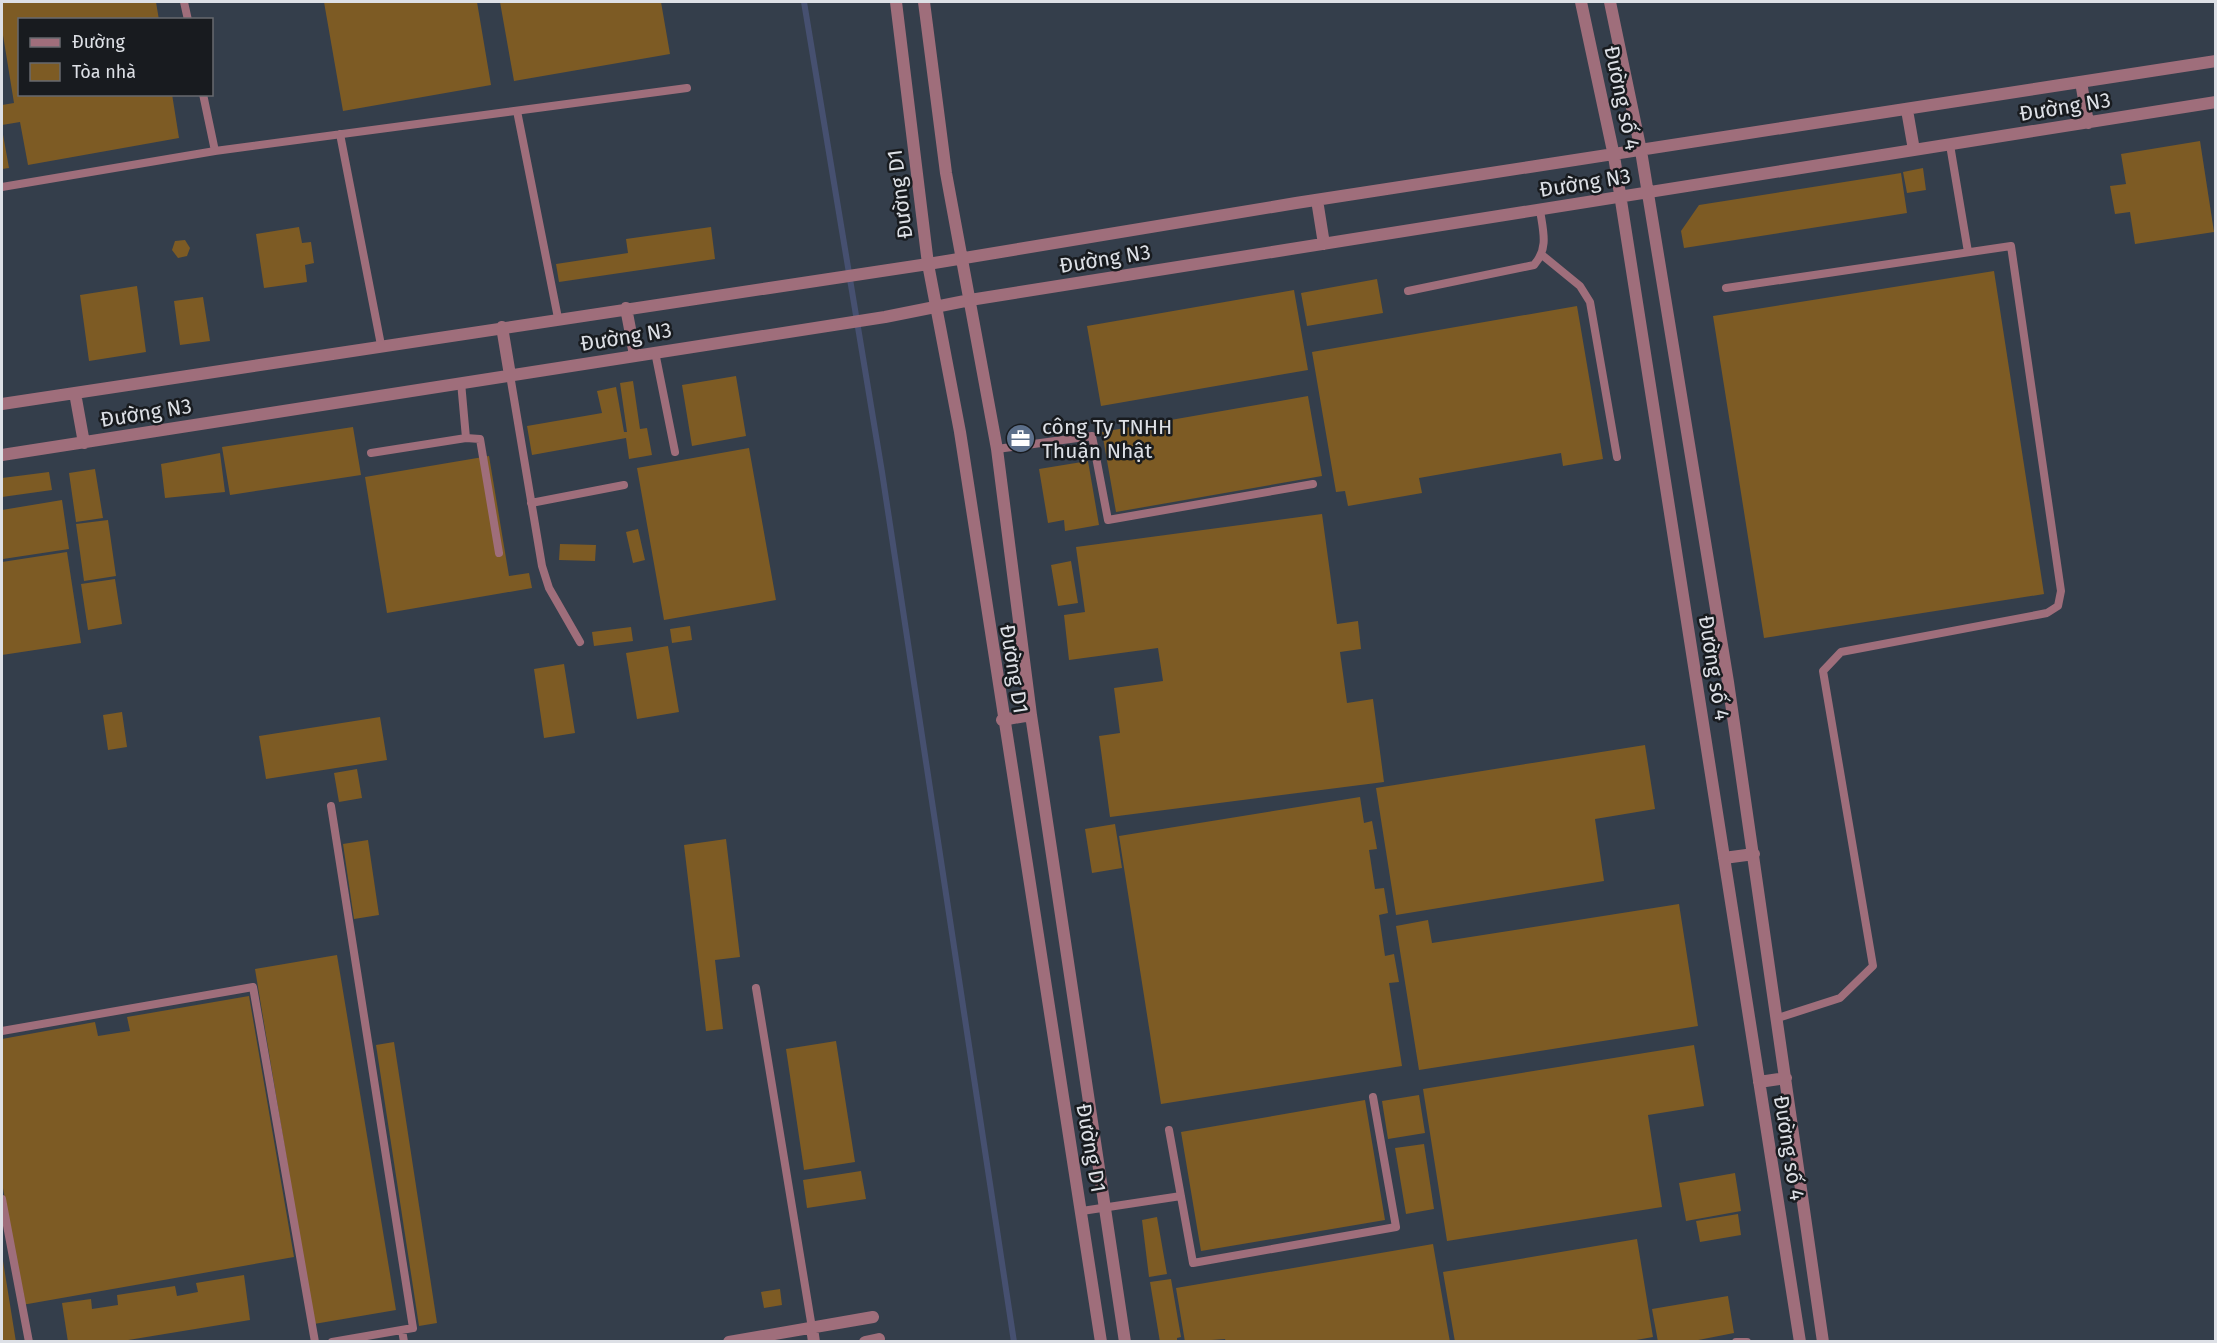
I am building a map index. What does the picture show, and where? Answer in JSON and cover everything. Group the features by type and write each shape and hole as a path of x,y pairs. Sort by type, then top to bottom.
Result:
{"street":[{"name":"Đường D1","path":"896,2 928,264 960,432 1002,720 1082,1210 1101,1341"},
{"name":"Đường D1","path":"924,2 946,173 960,259 970,300 997,449 1031,715 1125,1341"},
{"name":"Đường số 4","path":"1581,2 1614,156 1800,1341"},
{"name":"Đường số 4","path":"1610,2 1641,151 1646,193 1728,682 1823,1341"},
{"name":"Đường N3","path":"2,404 558,318 877,272 1317,200 1614,156 2216,61"},
{"path":"2081,82 2088,123"},
{"name":"Đường N3","path":"2,455 885,317 970,300 2216,102"},
{"path":"1907,110 1914,150"},
{"path":"1317,200 1324,244"},
{"path":"626,308 635,355"},
{"path":"502,327 510,375"},
{"path":"75,393 84,443"},
{"path":"1002,720 1031,715"},
{"path":"1725,858 1754,854"},
{"path":"1759,1082 1786,1078"},
{"path":"729,1341 873,1317"},
{"path":"812,1328 814,1341"},
{"path":"865,1341 879,1339"}],"lane":[{"path":"184,2 188,18"},
{"path":"2,187 215,151 687,88"},
{"path":"203,96 215,151"},
{"path":"517,111 558,318"},
{"path":"340,134 381,345"},
{"path":"1950,145 1968,252"},
{"path":"1408,291 1534,265 1542,255 1545,246 1540,210"},
{"path":"1726,288 2011,246 2061,591 2058,606 2047,613 1841,652 1823,671 1873,966 1840,999 1778,1018"},
{"path":"1542,255 1580,286 1590,302 1617,457"},
{"path":"655,352 675,452"},
{"path":"510,375 531,503 549,588 580,642"},
{"path":"461,382 466,438"},
{"path":"997,449 1092,436 1108,520 1313,484"},
{"path":"371,453 466,438 480,439 499,553"},
{"path":"531,503 624,485"},
{"path":"331,806 413,1328 332,1341"},
{"path":"2,1031 253,987 315,1341"},
{"path":"756,988 812,1328"},
{"path":"1169,1130 1192,1263 1396,1227 1373,1097"},
{"path":"1082,1210 1181,1196"},
{"path":"2,1199 29,1341"},
{"path":"402,1330 404,1341"},
{"path":"1736,1341 1747,1341"}],"shaded area":[{"path":"2,2 2215,2 2215,1341 2,1341"}],"building":[{"path":"2,2 156,2 159,18 18,18 18,96 172,96 179,138 28,165 20,122 2,125 2,105 14,103 2,29"},
{"path":"324,2 477,2 491,85 343,111"},
{"path":"500,2 661,2 670,54 514,81"},
{"path":"2,129 9,168 2,169"},
{"path":"2200,141 2214,232 2135,244 2130,212 2115,214 2110,186 2126,184 2121,154"},
{"path":"1923,168 1926,190 1907,193 1903,172"},
{"path":"1901,173 1907,213 1684,248 1681,231 1699,205"},
{"path":"299,227 302,243 311,242 314,263 305,265 307,282 264,288 256,234"},
{"path":"711,227 715,259 559,282 556,264 628,253 626,239"},
{"path":"185,240 190,248 187,256 178,258 172,250 175,241"},
{"path":"1994,271 2044,594 1764,638 1713,316"},
{"path":"1377,279 1383,313 1307,326 1301,293"},
{"path":"137,286 146,352 89,361 80,295"},
{"path":"1294,290 1308,370 1101,406 1087,326"},
{"path":"203,297 210,341 180,345 174,301"},
{"path":"1577,306 1603,459 1563,466 1561,453 1419,478 1422,493 1348,506 1345,491 1336,492 1312,352"},
{"path":"736,376 746,436 692,446 682,385"},
{"path":"633,381 640,429 647,428 652,455 629,459 626,438 532,455 527,426 602,413 597,391 616,387 624,432 627,432 620,383"},
{"path":"1308,396 1322,476 1116,512 1102,432"},
{"path":"353,427 361,475 230,495 222,447"},
{"path":"749,448 776,600 664,620 637,468"},
{"path":"220,453 225,492 165,498 161,464"},
{"path":"489,456 509,576 529,573 532,588 387,613 365,477"},
{"path":"1088,461 1099,525 1065,531 1064,520 1048,523 1039,469"},
{"path":"95,469 103,518 76,522 69,473"},
{"path":"49,472 52,490 2,497 2,478"},
{"path":"62,500 69,549 3,559 2,510"},
{"path":"1322,514 1337,624 1358,621 1361,649 1340,652 1347,703 1373,699 1384,782 1110,817 1099,736 1120,733 1114,688 1163,681 1158,648 1069,660 1064,615 1085,612 1076,547"},
{"path":"108,520 116,576 84,581 76,524"},
{"path":"638,529 645,560 633,563 626,532"},
{"path":"560,544 596,545 595,561 559,560"},
{"path":"67,552 81,643 2,655 2,562"},
{"path":"1071,561 1078,603 1058,606 1051,565"},
{"path":"115,579 122,624 88,630 81,584"},
{"path":"690,626 692,640 672,643 670,629"},
{"path":"631,627 633,641 594,646 592,632"},
{"path":"668,646 679,712 637,719 626,653"},
{"path":"564,664 575,733 544,738 534,669"},
{"path":"122,712 127,747 108,750 103,715"},
{"path":"380,717 387,760 266,779 259,736"},
{"path":"1645,745 1655,809 1595,819 1604,881 1396,915 1376,788"},
{"path":"357,769 362,798 339,802 334,773"},
{"path":"1360,797 1364,823 1372,821 1377,849 1369,850 1375,889 1384,888 1388,913 1379,915 1385,956 1394,954 1399,982 1389,983 1402,1066 1161,1104 1119,836"},
{"path":"1115,824 1122,868 1092,873 1085,829"},
{"path":"726,839 740,957 715,960 723,1029 706,1031 684,845"},
{"path":"368,840 379,915 354,919 343,844"},
{"path":"1679,904 1698,1026 1419,1070 1396,926 1428,920 1432,943"},
{"path":"337,955 396,1310 314,1324 255,969"},
{"path":"249,996 294,1257 22,1305 2,1182 2,1039 95,1022 98,1036 130,1031 127,1017"},
{"path":"836,1041 855,1162 804,1170 786,1049"},
{"path":"394,1042 437,1323 419,1326 376,1045"},
{"path":"1694,1045 1704,1106 1648,1115 1662,1207 1447,1241 1423,1089"},
{"path":"1419,1095 1425,1133 1388,1139 1382,1101"},
{"path":"1365,1100 1385,1220 1201,1251 1181,1132"},
{"path":"1424,1144 1434,1209 1406,1214 1395,1148"},
{"path":"861,1171 866,1199 807,1208 803,1180"},
{"path":"1735,1173 1741,1211 1686,1221 1679,1183"},
{"path":"1738,1214 1741,1235 1700,1242 1696,1221"},
{"path":"1157,1217 1167,1274 1149,1277 1142,1220"},
{"path":"1637,1239 1653,1337 1625,1342 1455,1342 1443,1272"},
{"path":"1433,1244 1450,1342 1226,1342 1225,1339 1185,1342 1176,1288"},
{"path":"3,1261 16,1342 2,1342"},
{"path":"244,1275 250,1320 116,1342 68,1342 62,1303 91,1299 92,1309 118,1305 117,1295 175,1286 177,1296 198,1292 196,1283"},
{"path":"1171,1279 1181,1337 1177,1338 1177,1342 1160,1342 1150,1282"},
{"path":"780,1289 782,1305 764,1308 761,1292"},
{"path":"1728,1296 1734,1333 1688,1342 1658,1342 1652,1309"}],"waterway":[{"path":"804,2 882,472 1014,1342"}],"place":[{"name":"công Ty TNHH Thuận Nhật","path":"1021,439"}]}
